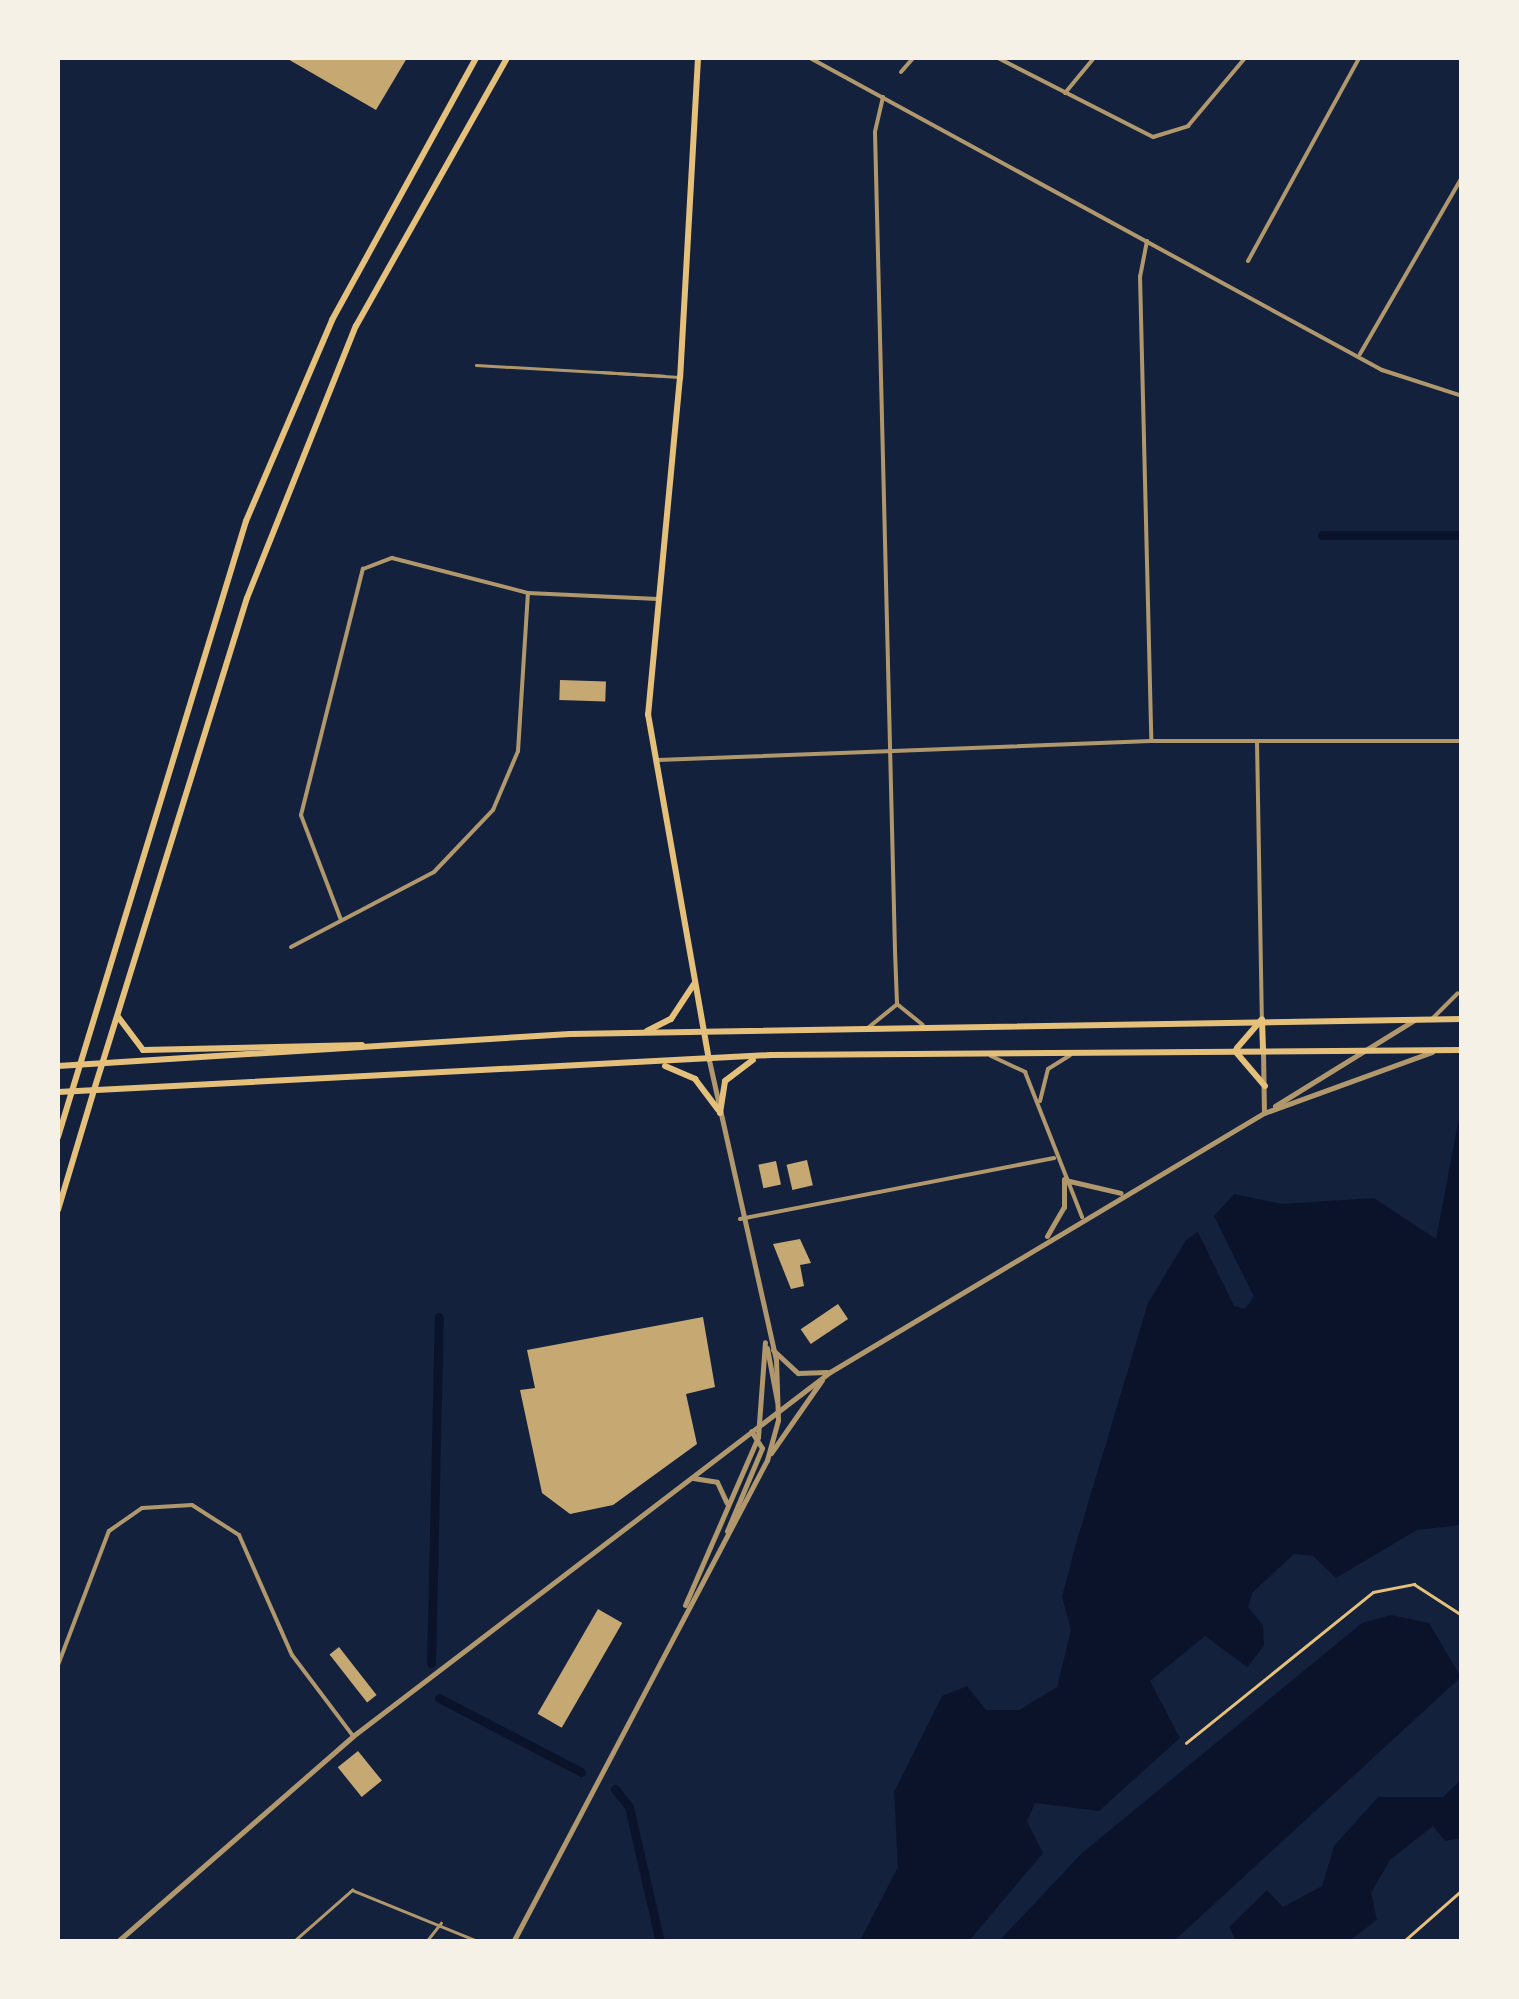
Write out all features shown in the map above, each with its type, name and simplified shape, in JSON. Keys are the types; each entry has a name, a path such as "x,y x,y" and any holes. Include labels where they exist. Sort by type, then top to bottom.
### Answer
{"main road":[{"path":"58,1137 246,521 332,320 476,58"},
{"path":"58,1210 247,598 349,344 507,58"},
{"path":"698,58 680,376 648,701 653,760 709,1060"},
{"path":"631,1034 666,1024 694,984"},
{"path":"122,1004 121,1031 144,1050 388,1047"},
{"path":"1262,1019 1263,1049"},
{"path":"1234,1050 1262,1019"},
{"path":"58,1066 631,1034 704,1037 869,1027 1462,1019"},
{"path":"1234,1050 1265,1086"},
{"path":"58,1092 771,1055 1462,1050"},
{"path":"720,1113 731,1074 771,1055"},
{"path":"654,1064 695,1078 720,1113"}],"street":[{"path":"810,58 1358,356 1462,396"},
{"path":"901,72 913,58"},
{"path":"998,58 1125,127 1164,136 1188,126 1245,58"},
{"path":"1065,93 1094,58"},
{"path":"1248,261 1360,58"},
{"path":"883,97 875,132 887,752 897,1004"},
{"path":"1358,356 1462,176"},
{"path":"1147,241 1140,276 1151,741"},
{"path":"341,920 302,815 368,564 392,558 528,593 660,599"},
{"path":"291,947 434,872 493,810 518,751 528,593"},
{"path":"653,760 1151,741 1461,741 1458,993 1462,1000"},
{"path":"1257,741 1262,1019"},
{"path":"1430,1020 1458,993"},
{"path":"897,1004 927,1026"},
{"path":"869,1027 897,1004"},
{"path":"117,1942 352,1736 830,1372 1045,1238 1264,1113 1359,1048 1414,1020"},
{"path":"1263,1049 1264,1113"},
{"path":"1264,1113 1346,1076 1444,1049"},
{"path":"1040,1106 1048,1069 1077,1053"},
{"path":"984,1054 1020,1066 1040,1106 1054,1158 1082,1217"},
{"path":"709,1060 779,1409 767,1460"},
{"path":"740,1219 1054,1158"},
{"path":"1064,1179 1088,1192 1124,1193"},
{"path":"1045,1238 1064,1207 1064,1179"},
{"path":"766,1341 794,1372 830,1372"},
{"path":"683,1612 758,1438 766,1341"},
{"path":"513,1942 683,1612 767,1460 830,1372"},
{"path":"726,1538 762,1451 751,1431"},
{"path":"686,1481 717,1482 726,1511"},
{"path":"58,1665 109,1530 142,1508 192,1505 239,1534 292,1654 352,1736"}],"lane":[{"path":"476,365 680,376"},
{"path":"600,371 664,376"},
{"path":"293,1942 349,1890 442,1922 480,1942"},
{"path":"426,1942 442,1922"}],"path":[{"path":"1186,1743 1348,1604 1414,1584 1462,1615"},
{"path":"1404,1942 1462,1890"}],"water":[{"path":"1461,1107 1461,1538 1460,1525 1417,1530 1336,1578 1313,1556 1294,1554 1253,1592 1248,1607 1263,1625 1264,1646 1247,1667 1205,1636 1150,1681 1180,1738 1099,1811 1035,1803 1027,1821 1043,1853 969,1941 860,1941 898,1867 894,1792 942,1696 967,1686 986,1710 1019,1710 1057,1687 1071,1630 1062,1597 1077,1540 1148,1303 1186,1240 1198,1232 1234,1306 1245,1309 1254,1297 1214,1216 1234,1194 1282,1204 1374,1198 1436,1239"},
{"path":"1391,1615 1429,1623 1461,1677 1174,1941 999,1941 1082,1853 1362,1623"},
{"path":"1461,1780 1461,1838 1445,1841 1433,1826 1390,1860 1371,1893 1377,1920 1349,1941 1236,1941 1229,1927 1267,1890 1283,1907 1322,1886 1334,1846 1378,1797 1443,1797"}],"building":[{"path":"286,58 407,58 376,110"},
{"path":"560,680 606,682 605,702 559,700"},
{"path":"807,1160 813,1185 792,1190 787,1165"},
{"path":"776,1161 781,1184 763,1188 758,1165"},
{"path":"800,1239 811,1263 800,1265 804,1286 791,1289 773,1244"},
{"path":"838,1304 848,1319 811,1344 801,1329"},
{"path":"703,1317 715,1387 686,1394 697,1444 613,1505 570,1514 542,1493 520,1390 535,1388 527,1350"},
{"path":"598,1609 622,1623 562,1728 538,1714"},
{"path":"339,1647 377,1695 367,1702 330,1654"},
{"path":"358,1751 382,1781 362,1797 338,1767"}],"waterway":[{"path":"1322,535 1462,535"},
{"path":"431,1663 439,1317"},
{"path":"439,1698 581,1772"},
{"path":"615,1789 629,1807 660,1942"}]}
